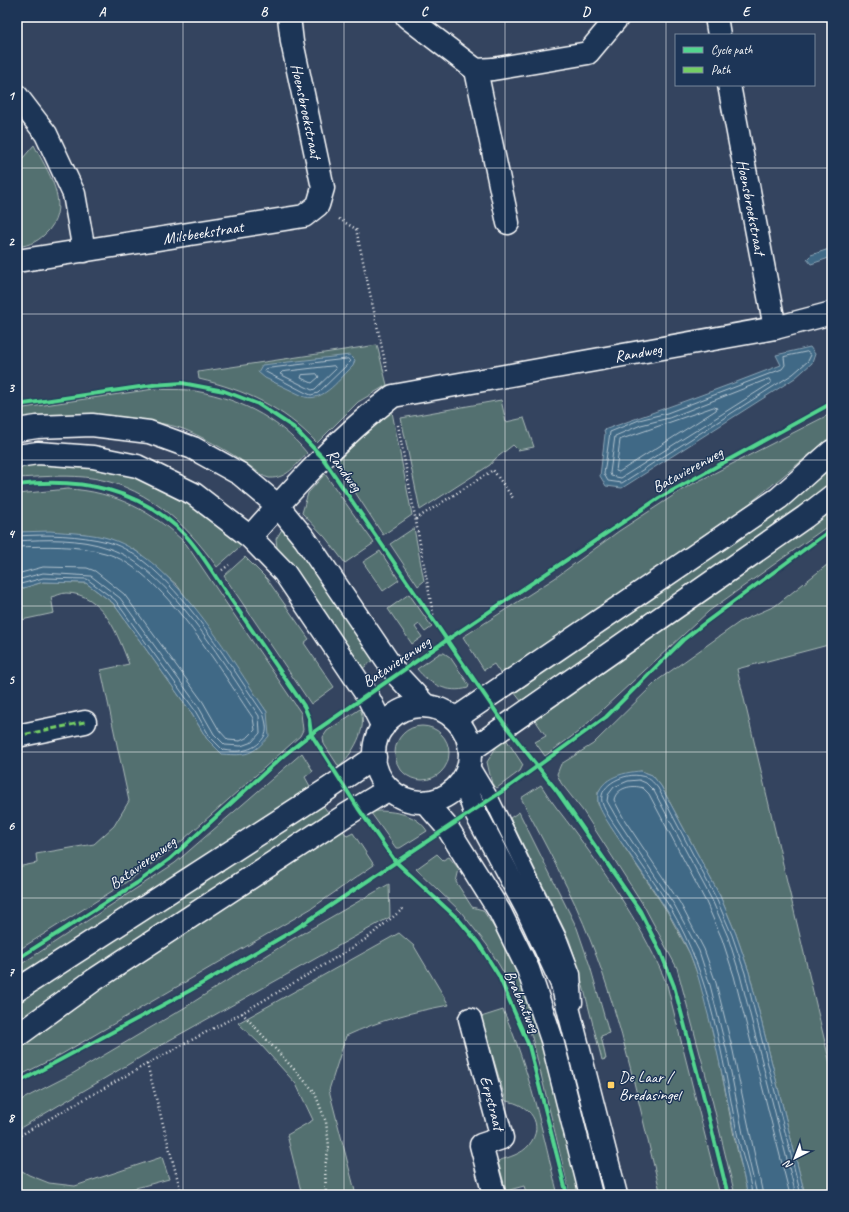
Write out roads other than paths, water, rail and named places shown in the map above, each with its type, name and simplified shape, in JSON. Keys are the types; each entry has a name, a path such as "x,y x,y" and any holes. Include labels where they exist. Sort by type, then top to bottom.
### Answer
{"street":[{"name":"Hoensbroekstraat","path":"289,17 292,42 323,188 318,205"},
{"path":"407,17 476,70 493,70 588,53 618,17"},
{"path":"716,17 719,34"},
{"path":"476,70 508,223"},
{"name":"Hoensbroekstraat","path":"729,86 775,328"},
{"path":"17,96 46,134 74,194 84,251"},
{"name":"Milsbeekstraat","path":"17,261 304,216 318,205"},
{"name":"Randweg","path":"250,537 330,449 365,417 392,396 775,328 832,313"},
{"path":"17,430 37,427 92,425 149,432 193,448 240,474 278,506 306,539 397,675 426,706"},
{"path":"455,719 779,498 832,451"},
{"path":"17,456 38,453 93,457 137,466 194,494 250,537 284,572 367,695 383,727"},
{"path":"616,1195 562,984 527,909 474,810 468,764 468,738 455,719 436,708 426,706 409,708 394,715 383,727 375,747 374,757 379,775 389,789 400,797 412,801 425,802 440,799 454,791 468,764 832,496"},
{"path":"17,736 85,722"},
{"path":"17,990 315,798 374,757"},
{"path":"17,1036 94,980 346,815 389,789"},
{"name":"Brabantweg","path":"425,802 447,827 500,912 528,969 552,1040 591,1195"},
{"name":"Erpstraat","path":"470,1019 502,1138 481,1145 494,1195"}],"water":[{"path":"832,248 832,257 811,264 807,259 811,255"},
{"path":"810,347 815,354 812,363 795,378 622,488 606,486 600,476 605,434 604,430 781,365 776,355"},
{"path":"350,355 355,360 353,366 325,393 312,398 305,397 265,378 258,372 262,365"},
{"path":"50,531 89,534 111,539 135,550 157,567 179,589 199,613 267,712 269,736 258,747 248,753 237,755 222,754 207,739 190,711 113,603 86,583 43,582 17,590 17,532"},
{"path":"641,771 652,775 661,786 720,896 736,934 749,972 805,1195 748,1195 714,1040 701,986 690,954 669,913 610,826 599,807 598,794 606,782 619,775"}],"place":[{"name":"De Laar / Bredasingel","path":"611,1085"}]}
